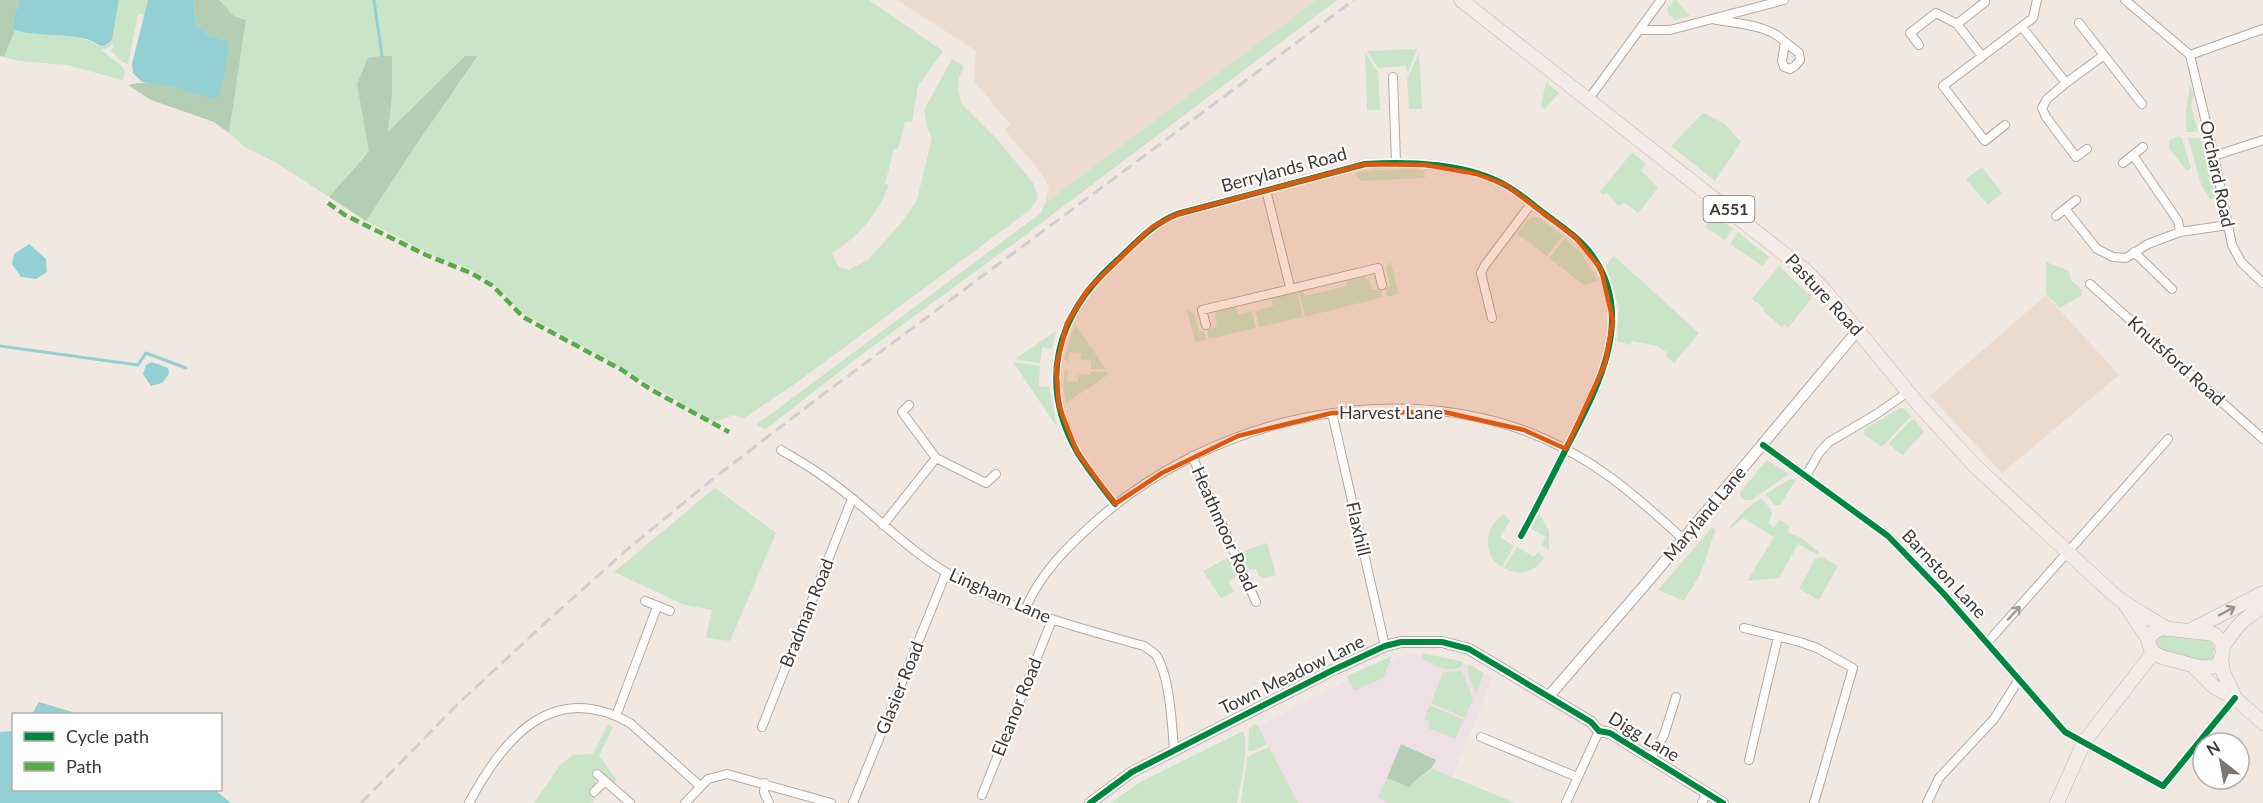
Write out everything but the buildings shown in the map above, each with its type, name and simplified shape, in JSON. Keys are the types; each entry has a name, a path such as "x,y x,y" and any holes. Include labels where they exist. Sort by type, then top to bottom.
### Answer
{"main road":[{"name":"Pasture Road","path":"1461,0 1786,254 1826,292 1908,392 1987,479 2125,604 2150,646"},
{"path":"2191,630 2263,593"},
{"name":"Pasture Road","path":"2125,604 2136,608 2167,628"},
{"path":"2194,667 2214,666 2236,627 2246,617 2263,607"},
{"path":"2056,803 2084,742 2150,646 2154,632 2167,628 2214,634 2222,642 2223,672 2235,698"},
{"path":"2150,646 2194,667 2214,687 2235,698 2263,723"}],"street":[{"path":"1588,100 1661,0"},
{"path":"1641,30 1670,30 1784,0"},
{"path":"2005,125 1985,141 1943,86 2034,18 2037,0"},
{"path":"2126,0 2190,55 2263,29"},
{"path":"1958,24 1985,2"},
{"path":"1919,45 1910,33 1936,13 1958,24 1982,56"},
{"path":"1713,19 1767,30 1778,34 1785,42"},
{"path":"2079,23 2142,104"},
{"path":"2022,27 2066,83"},
{"name":"Orchard Road","path":"2190,55 2232,245 2241,262 2263,283"},
{"path":"2087,149 2076,157 2046,117 2042,108 2047,99 2066,83 2104,56"},
{"path":"1392,76 1396,162"},
{"path":"2214,156 2263,140"},
{"path":"2123,163 2143,147"},
{"path":"2133,155 2178,221 2180,232"},
{"name":"Berrylands Road","path":"1114,504 1077,452 1059,406 1056,366 1067,323 1088,289 1152,227 1177,214 1365,164 1396,162 1477,174 1506,185 1575,237 1593,256 1605,281 1612,304 1612,338 1605,364 1591,402 1521,536"},
{"path":"1266,190 1290,287"},
{"path":"2056,216 2076,200"},
{"path":"1491,318 1481,273 1532,204"},
{"path":"2066,210 2097,249 2105,254 2126,258 2148,244 2180,232 2228,225"},
{"path":"2134,252 2172,289"},
{"path":"1206,325 1202,310 1290,287 1378,268 1382,285"},
{"name":"Knutsford Road","path":"2090,284 2263,439"},
{"name":"Maryland Lane","path":"1549,696 1858,330"},
{"path":"1806,476 1819,453 1829,442 1908,392"},
{"path":"909,405 902,412 936,458 986,483 996,474"},
{"name":"Harvest Lane","path":"1025,610 1031,595 1049,570 1082,533 1114,504 1162,473 1192,456 1247,433 1301,418 1332,413 1370,410 1444,412 1482,418 1524,430 1566,449 1619,482 1683,539"},
{"name":"Flaxhill","path":"1332,413 1385,646"},
{"path":"1987,643 2168,439"},
{"name":"Barnston Lane","path":"1763,445 1888,536 1944,594 2065,732 2163,786 2235,698"},
{"name":"Lingham Lane","path":"781,450 825,477 946,573 1025,610 1052,620 1144,646 1155,655 1167,690 1174,750"},
{"name":"Heathmoor Road","path":"1192,456 1256,602"},
{"path":"883,525 936,458"},
{"name":"Bradman Road","path":"762,727 852,499"},
{"name":"Glasier Road","path":"853,803 946,573"},
{"path":"645,601 657,608 670,611"},
{"path":"616,716 657,608"},
{"name":"Eleanor Road","path":"982,795 1052,620"},
{"path":"1744,628 1815,647 1853,668 1814,803"},
{"path":"1749,760 1779,637"},
{"name":"Town Meadow Lane","path":"1090,803 1132,772 1385,646 1415,641 1456,645 1504,668 1549,696"},
{"path":"1927,803 1939,778 1994,719 2018,681"},
{"name":"Digg Lane","path":"1549,696 1591,722 1599,731 1610,733 1651,758 1704,798 1724,803"},
{"path":"1651,758 1664,735 1676,696"},
{"path":"469,803 488,769 509,744 532,722 559,710 588,708 616,716 630,723 700,786"},
{"path":"1566,803 1599,731"},
{"path":"1481,737 1577,777"},
{"path":"597,774 630,803"},
{"path":"685,803 708,779 727,774 831,803"},
{"path":"594,792 604,781"},
{"path":"765,783 764,792 769,803"}],"highlighted area":[{"path":"1365,164 1426,165 1477,174 1506,185 1575,237 1601,269 1613,321 1605,364 1566,449 1524,430 1444,412 1332,413 1238,436 1162,473 1115,504 1077,452 1059,406 1056,367 1067,323 1088,289 1152,227 1177,214"}],"shaded area":[{"path":"897,0 1316,0 1045,203 1049,188 1043,175 1005,130 1010,124 974,81 976,51"},
{"path":"2046,295 2119,375 2002,473 1930,396"},
{"path":"1409,654 1453,659 1493,678 1452,777 1515,803 1297,803 1258,726 1366,671"}],"green space":[{"path":"0,0 19,0 12,25 15,30 4,57 0,56"},
{"path":"119,0 148,0 144,15 138,14 128,64 122,62 111,51 114,43 101,50 123,67 125,73 122,80 67,65 19,61 4,57 15,30 79,37 98,46 112,40"},
{"path":"193,0 219,0 234,16 246,20 229,133 214,122 151,100 128,85 160,83 211,99 226,40 210,36 196,25"},
{"path":"219,0 869,0 943,51 918,86 912,122 905,122 898,149 894,149 885,184 889,185 879,206 859,232 832,253 839,267 849,270 869,259 901,223 917,200 932,138 927,128 924,110 952,59 964,66 959,78 958,91 961,103 997,139 1034,184 1038,198 1030,210 796,383 743,419 734,415 714,422 524,314 498,288 470,269 443,260 366,221 478,57 465,57 362,158 329,197 275,162 246,148 229,133 246,20 234,16"},
{"path":"1316,0 1337,0 1020,239 861,355 766,429 756,425 1041,213 1045,203"},
{"path":"1674,0 1690,16 1676,20 1669,15 1667,9"},
{"path":"1417,49 1408,73 1406,66 1378,68 1367,51"},
{"path":"1365,53 1378,72 1380,110 1367,110"},
{"path":"1419,53 1422,109 1409,109 1407,79"},
{"path":"392,56 392,95 388,132 465,56 478,56 366,221 329,197 369,151 357,84 368,58"},
{"path":"1546,82 1559,93 1545,109 1541,106"},
{"path":"2190,85 2194,94 2191,105 2198,132 2186,132"},
{"path":"1703,113 1725,124 1741,142 1715,181 1671,146"},
{"path":"2178,136 2182,138 2191,168 2187,171 2169,148 2169,141"},
{"path":"2188,138 2199,138 2204,145 2216,199 2210,199 2201,184"},
{"path":"1632,152 1646,164 1641,170 1658,188 1638,213 1625,203 1618,206 1607,193 1603,195 1600,192"},
{"path":"1982,167 2002,193 1988,205 1966,179"},
{"path":"1378,170 1424,171 1425,178 1361,181 1354,173"},
{"path":"1715,215 1733,229 1725,240 1705,227"},
{"path":"1533,217 1539,218 1563,236 1547,256 1517,234 1526,221"},
{"path":"1738,232 1769,257 1763,266 1730,244"},
{"path":"1565,238 1583,255 1598,281 1584,285 1549,258"},
{"path":"1614,256 1699,333 1674,363 1666,356 1668,353 1657,346 1632,341 1631,345 1617,341 1619,308 1606,265"},
{"path":"1391,262 1398,294 1387,297 1385,288 1390,286 1386,267"},
{"path":"2046,262 2069,271 2071,280 2082,290 2082,295 2060,308 2046,294"},
{"path":"1779,266 1812,298 1788,328 1784,324 1782,327 1752,299"},
{"path":"1363,275 1370,281 1372,290 1381,288 1383,297 1305,317 1298,290 1303,289 1305,296 1347,286 1346,279"},
{"path":"1297,291 1303,317 1259,327 1255,311 1273,306 1271,297"},
{"path":"1235,305 1238,315 1252,311 1256,328 1209,339 1207,330 1217,327 1216,311"},
{"path":"1187,310 1194,313 1199,331 1204,331 1206,340 1195,342"},
{"path":"1075,324 1106,369 1091,369 1091,361 1080,359 1081,353 1070,352 1068,362 1064,359"},
{"path":"1056,331 1052,349 1042,347 1040,363 1015,359"},
{"path":"1013,362 1040,366 1039,386 1049,387 1057,427"},
{"path":"1065,370 1068,371 1067,381 1078,382 1079,374 1089,375 1090,372 1106,371 1108,375 1066,403 1063,389"},
{"path":"1900,408 1905,409 1911,416 1884,445 1880,446 1864,434 1864,430"},
{"path":"1911,420 1915,420 1924,432 1903,455 1888,444"},
{"path":"1767,460 1789,474 1752,500 1745,500 1740,496 1740,492"},
{"path":"1790,479 1796,480 1780,505 1774,505 1766,494"},
{"path":"715,488 776,533 730,641 706,638 712,610 685,605 614,572"},
{"path":"1761,498 1772,512 1768,523 1774,527 1780,520 1789,526 1788,533 1802,538 1819,552 1818,555 1798,544 1779,578 1747,581 1774,537 1743,518 1730,527 1748,507"},
{"path":"1538,512 1549,531 1549,550 1542,545 1546,537 1530,528"},
{"path":"1504,514 1510,521 1500,537 1514,546 1502,567 1491,555 1488,540 1493,525"},
{"path":"1712,527 1716,530 1704,565 1684,601 1658,590"},
{"path":"1267,543 1276,575 1263,579 1256,569 1249,570 1240,552"},
{"path":"1517,547 1534,557 1538,552 1544,558 1536,567 1526,572 1510,571 1504,568"},
{"path":"1229,557 1237,575 1229,582 1234,592 1221,598 1203,571"},
{"path":"1822,557 1838,566 1819,600 1799,589 1815,559"},
{"path":"2164,635 2211,640 2215,648 2213,658 2204,662 2160,649 2156,643 2158,638"},
{"path":"1423,653 1463,662 1463,666 1452,670 1442,668 1421,658"},
{"path":"1392,656 1383,678 1354,691 1347,676"},
{"path":"1468,664 1484,673 1476,693 1468,675"},
{"path":"1462,671 1473,699 1465,718 1431,703 1443,672"},
{"path":"1430,705 1464,720 1455,739 1428,728 1430,721 1424,719"},
{"path":"608,724 613,727 599,756 617,780 614,783 598,770 593,775 596,785 590,792 596,798 591,803 534,803 561,764 573,755 593,754"},
{"path":"1257,724 1267,744 1248,751 1249,727"},
{"path":"1243,731 1245,756 1237,803 1110,803 1142,781"},
{"path":"1401,744 1436,760 1431,768 1409,787 1387,778"},
{"path":"1269,747 1298,803 1241,803 1247,757"},
{"path":"1433,769 1515,803 1389,803 1378,797 1387,778 1409,787 1415,780"}],"water":[{"path":"19,0 119,0 112,40 102,46 78,37 33,34 15,30 12,25"},
{"path":"148,0 193,0 196,25 210,36 226,40 229,49 219,97 211,99 171,86 142,82 133,73 132,64"},
{"path":"29,244 46,259 47,272 36,279 21,277 12,264 14,254"},
{"path":"152,362 168,368 169,374 162,383 151,386 143,374 146,365"},
{"path":"39,702 76,713 33,713"},
{"path":"12,731 12,791 216,791 231,803 0,803 0,732"}],"waterway":[{"path":"374,0 382,56"},
{"path":"0,346 138,365 146,353 186,368"}],"railway":[{"path":"361,803 460,702 544,624 629,548 714,478 1354,0"}],"marked path":[{"path":"328,203 345,215 426,255 471,273 493,286 523,317 622,370 650,389 729,432"}],"cycle path":[{"path":"1115,504 1077,452 1065,426 1058,401 1056,376 1059,352 1066,328 1093,284 1143,236 1177,214 1365,164 1438,165 1475,172 1492,178 1522,196 1582,243 1592,255 1605,279 1611,303 1612,328 1608,352 1600,377 1579,425 1521,536"},
{"path":"1763,445 1888,536 1944,594 2065,732 2163,786 2235,698"},
{"path":"1090,803 1132,772 1333,670 1385,646 1401,642 1442,642 1469,649 1591,722 1599,731 1610,733 1723,803"}]}
